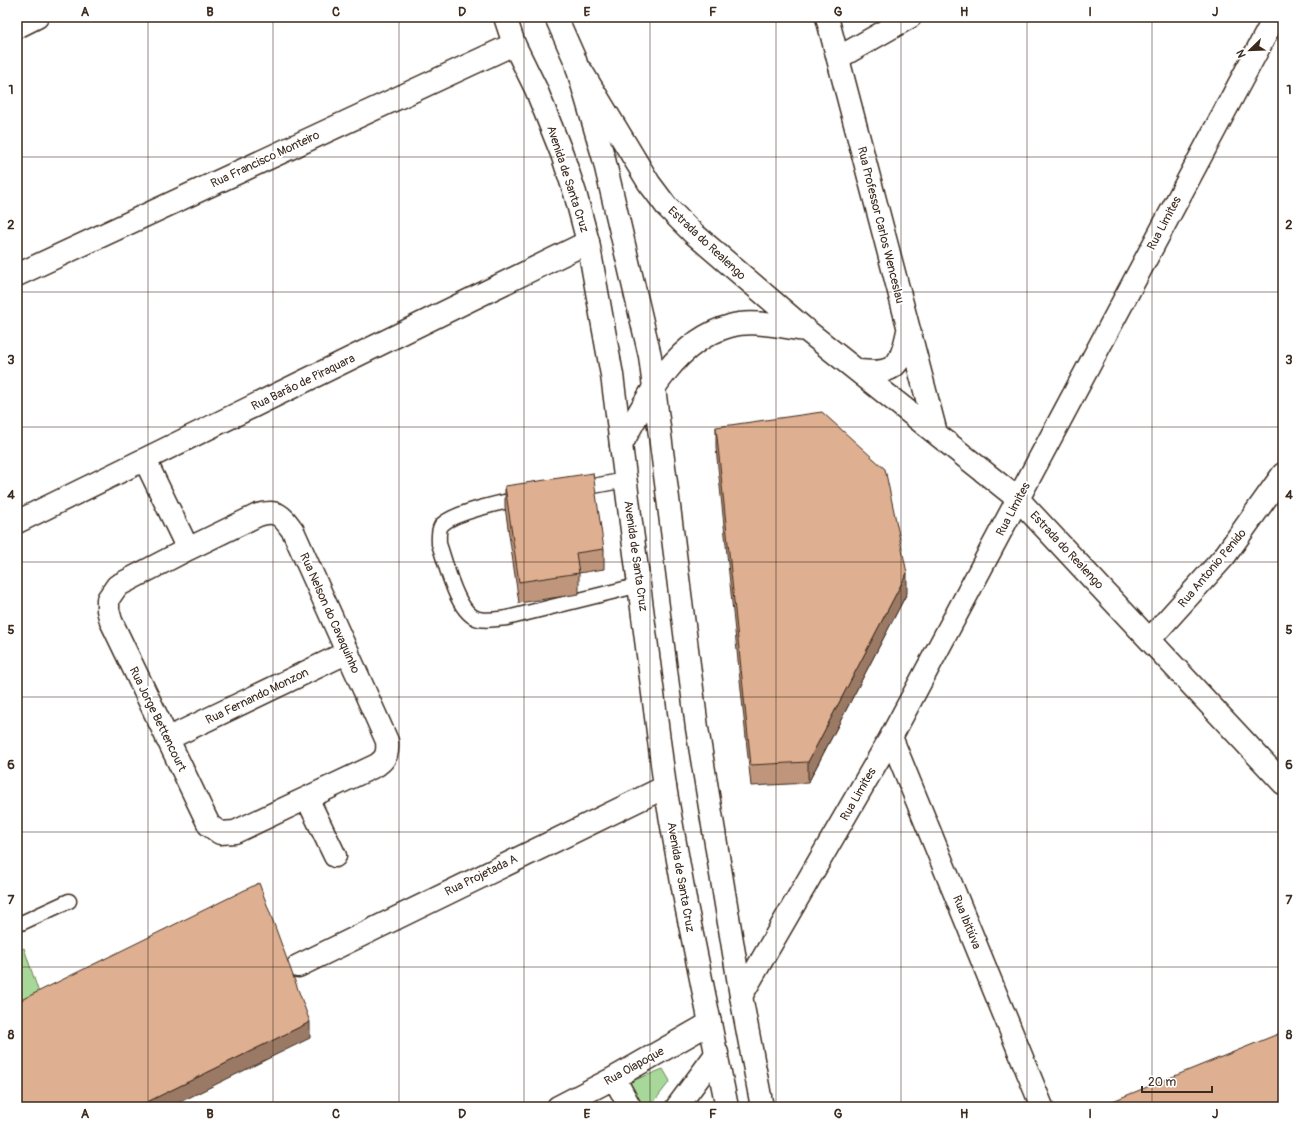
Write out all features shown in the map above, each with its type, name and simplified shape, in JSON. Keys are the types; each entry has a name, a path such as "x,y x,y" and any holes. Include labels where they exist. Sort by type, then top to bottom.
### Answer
{"street":[{"path":"17,27 37,17"},
{"name":"Avenida de Santa Cruz","path":"505,17 514,44 550,120 575,193 588,242 612,375 665,786 686,905 727,1107"},
{"path":"556,17 575,60 604,159 650,356 697,728 740,996 762,1107"},
{"name":"Rua Professor Carlos Wenceslau","path":"828,17 908,330 936,433"},
{"path":"838,58 910,17"},
{"name":"Rua Limites","path":"740,996 891,737 1275,17"},
{"name":"Rua Francisco Monteiro","path":"17,275 514,44"},
{"name":"Estrada do Realengo","path":"575,60 649,183 667,207 693,234 806,330 1018,499 1283,783"},
{"name":"Rua Barão de Piraquara","path":"17,522 588,242"},
{"path":"621,445 640,411 676,359 702,338 730,326 755,324 806,330"},
{"path":"859,371 876,373 892,368 904,352 908,330"},
{"path":"145,460 188,549"},
{"name":"Rua Antonio Penido","path":"1150,639 1224,557 1283,474"},
{"name":"Rua Nelson do Cavaquinho","path":"188,549 258,515 268,512 278,514 286,521 293,531 388,741 388,751 385,759 377,765 308,798"},
{"name":"Rua Jorge Bettencourt","path":"188,549 117,586 108,599 108,610 111,621 167,739 209,825 220,833 235,832 308,798"},
{"name":"Rua Fernando Monzon","path":"167,739 348,652"},
{"name":"Rua Ibitiúva","path":"891,737 1042,1107"},
{"name":"Rua Projetada A","path":"298,966 665,786"},
{"path":"308,798 335,856"},
{"name":"Rua Oiapoque","path":"558,1107 614,1078 710,1023"},
{"path":"677,1107 716,1052"},
{"path":"614,1078 630,1107"}],"lane":[{"path":"563,491 626,480"},
{"path":"539,495 492,504 447,520 441,526 438,535 439,544 460,603 471,616 486,620 507,618 640,585"},
{"path":"17,925 69,901"}],"green space":[{"path":"24,948 42,1002 17,1011 17,951"},
{"path":"663,1069 670,1081 650,1107 637,1107 624,1084"}],"building":[{"path":"822,412 885,469 907,573 808,762 751,765 716,427"},
{"path":"593,473 604,549 576,553 579,573 519,582 505,486"},
{"path":"259,883 310,1022 137,1107 17,1107 17,1002"},
{"path":"1283,1032 1283,1107 1098,1107"}]}
